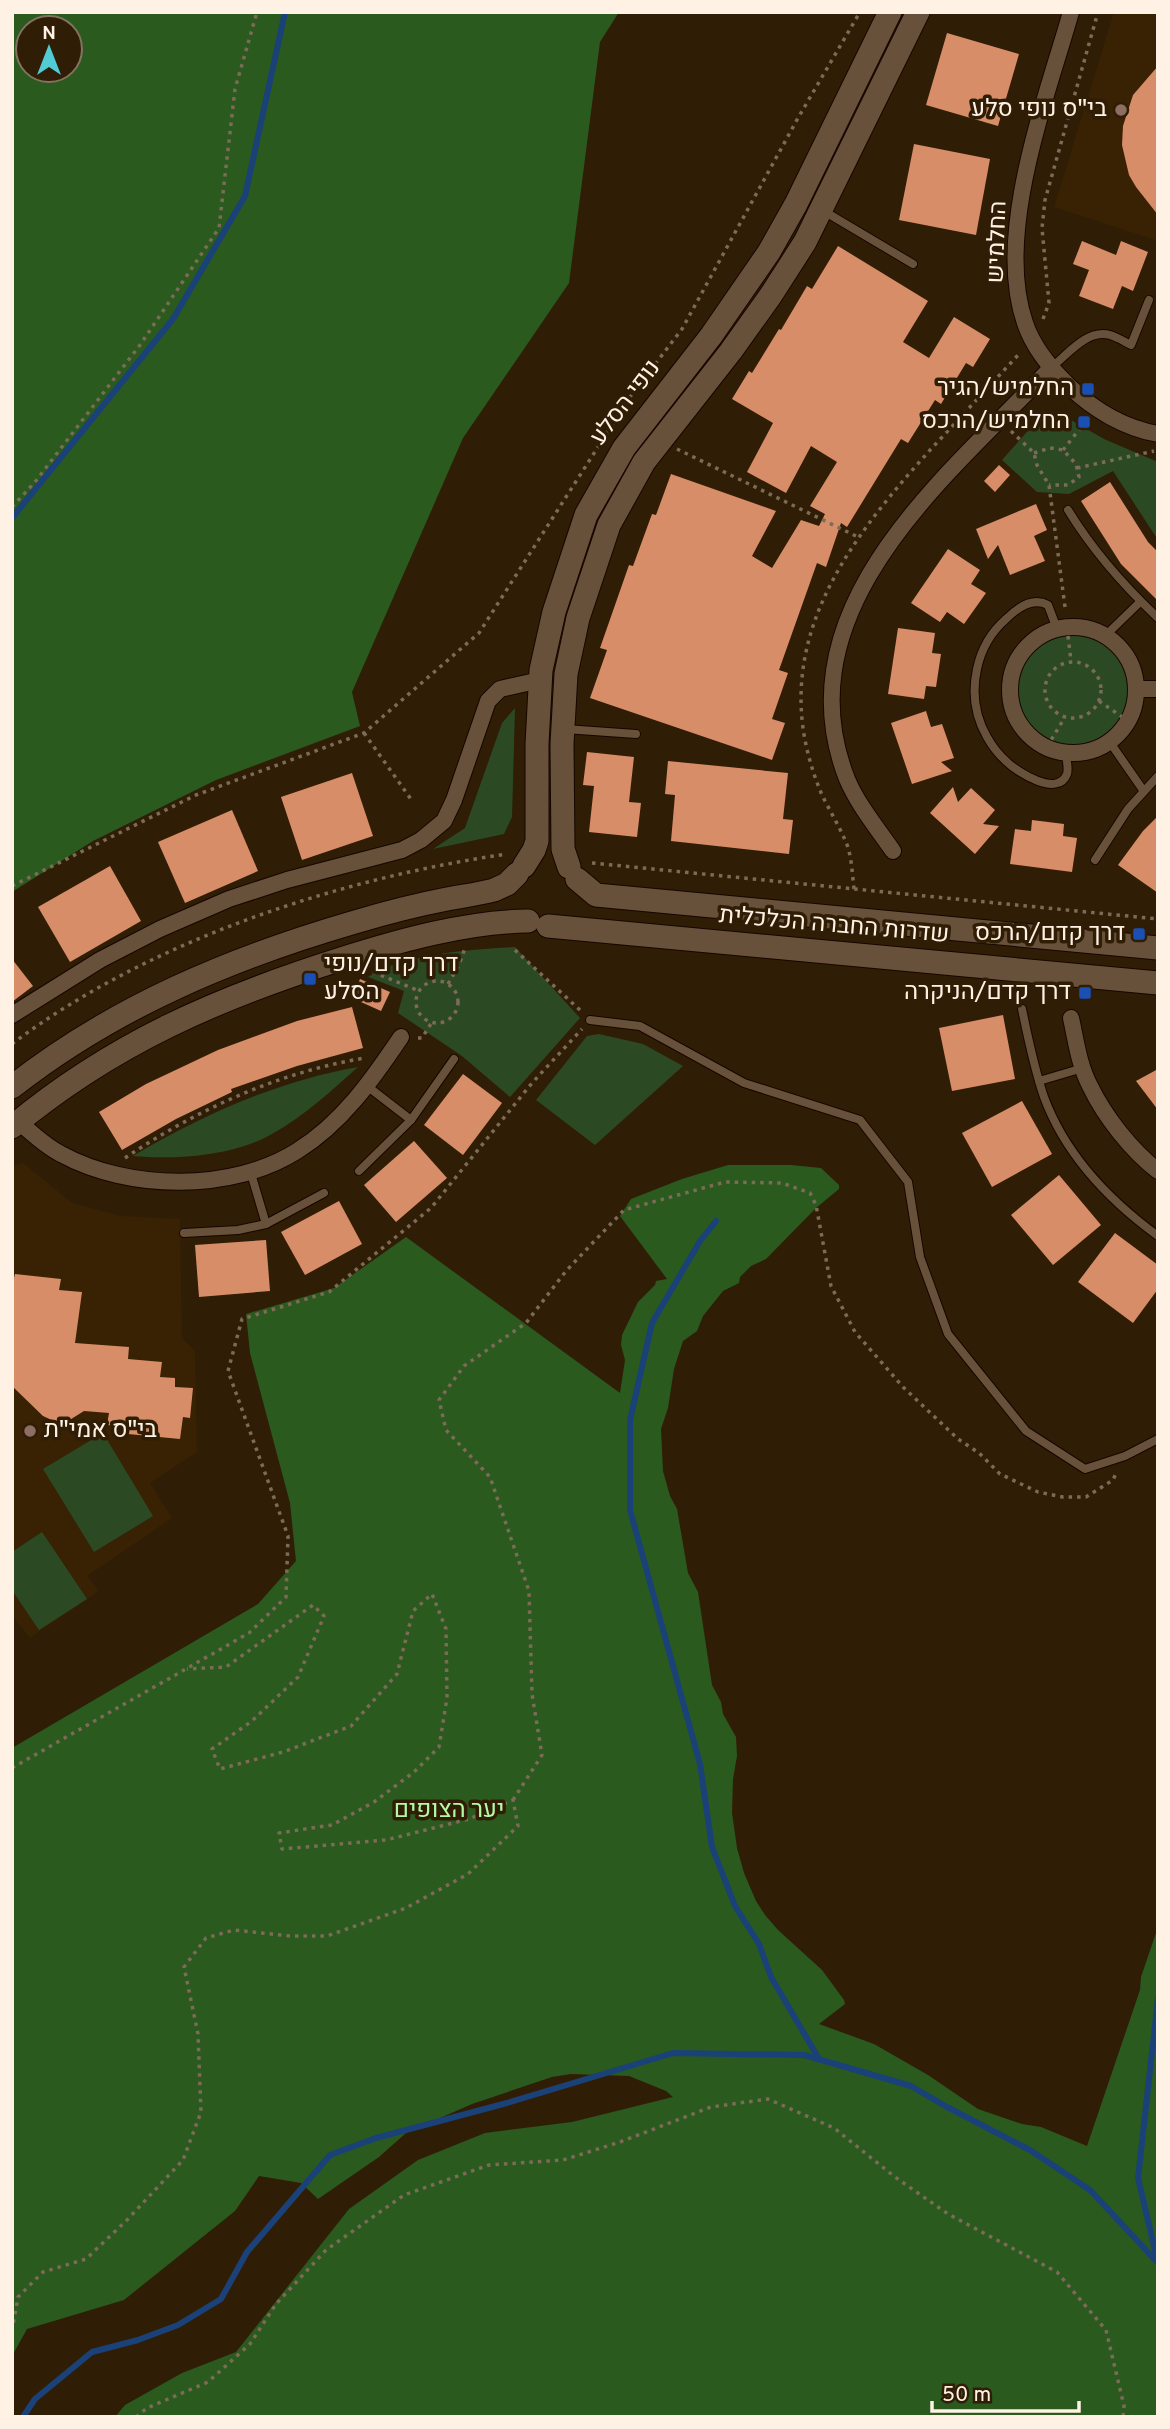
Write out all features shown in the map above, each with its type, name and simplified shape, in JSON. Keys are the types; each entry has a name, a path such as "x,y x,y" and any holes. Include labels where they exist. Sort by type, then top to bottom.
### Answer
{"main road":[{"name":"נופי הסלע","path":"525,864 537,827 540,680 554,612 576,542 600,488 624,448 711,336 769,252 796,204 890,12"},
{"name":"נופי הסלע","path":"570,869 563,849 562,729 566,674 571,646 600,551 622,499 660,441 731,351 805,242 918,12"},
{"path":"12,1087 118,1015 200,976 354,922 494,890 507,884 525,864 534,860 545,858 563,863 570,869 580,893 574,911 565,920 538,923 516,908 512,892 525,864"},
{"name":"שדרות החברה הכלכלית","path":"570,869 596,895 1158,948"},
{"name":"שדרות החברה הכלכלית","path":"16,1125 100,1063 174,1022 246,992 340,959 407,940 510,921 1158,983"}],"street":[{"name":"החלמיש","path":"1071,12 1021,194 1016,247 1018,296 1032,340 1078,395 1123,424 1158,437"},
{"path":"893,851 862,807 848,781 839,753 831,706 836,649 858,594 886,548 925,500 1052,367"},
{"path":"1062,628 1092,629 1105,636 1118,646 1129,662 1136,689 1135,702 1128,721 1109,741 1089,751 1066,752 1047,747 1030,736 1017,719 1011,705 1012,672 1022,652 1037,638 1062,628"},
{"path":"12,1016 100,960 171,924 229,899 288,880 402,850 421,840 444,821 454,800 488,701 500,689 540,680"},
{"path":"1136,689 1158,689"},
{"path":"1071,1018 1089,1086 1127,1140 1158,1171"},
{"path":"16,1125 62,1155 89,1167 140,1180 188,1182 250,1170 271,1165 298,1151 327,1128 351,1105 401,1037"}],"lane":[{"path":"822,209 913,264"},
{"path":"1052,367 1085,339 1098,334 1110,335 1131,345 1149,300"},
{"path":"1068,510 1101,559 1158,618"},
{"path":"1062,628 1048,605 1043,602 1031,603 1017,609 994,631 984,647 975,680 975,696 985,734 994,749 1020,773 1043,783 1055,784 1062,781 1067,773 1066,752"},
{"path":"1105,636 1140,602"},
{"path":"562,729 636,734"},
{"path":"1109,741 1143,790"},
{"path":"1094,860 1143,790 1158,776"},
{"path":"1022,1009 1039,1082 1056,1124 1094,1178 1117,1203 1158,1236"},
{"path":"590,1020 640,1026 744,1083 860,1120 908,1182 920,1257 948,1334 1026,1432 1085,1469 1125,1456 1158,1439"},
{"path":"359,1171 411,1120 454,1059"},
{"path":"1039,1082 1083,1068"},
{"path":"366,1086 411,1120"},
{"path":"250,1170 266,1224"},
{"path":"184,1233 225,1231 266,1224 324,1194"}],"path":[{"path":"12,507 140,345 219,228 235,89 257,12"},
{"path":"12,886 197,795 364,733 479,633 630,397 682,328 860,12"},
{"path":"854,889 847,844 821,792 810,761 801,707 808,642 820,604 837,568 858,537 893,491 1032,340 1049,303 1042,228 1045,200 1098,12"},
{"path":"1063,450 1096,407"},
{"path":"1000,421 1034,453 1037,465 1049,485 1062,628 1071,661"},
{"path":"660,441 858,537"},
{"path":"1034,453 1050,448 1063,450 1076,464 1079,477 1068,485 1049,485"},
{"path":"1077,468 1158,450"},
{"path":"1062,663 1082,663 1090,667 1099,678 1099,701 1083,716 1065,717 1050,707 1044,687 1052,670 1062,663"},
{"path":"1099,701 1128,721"},
{"path":"1047,747 1065,717"},
{"path":"364,733 413,802"},
{"path":"12,1044 102,985 145,963 223,930 344,889 391,877 482,858 525,864"},
{"path":"570,869 854,889 1158,919"},
{"path":"448,984 465,951 467,928"},
{"path":"12,1768 249,1633 286,1597 288,1536 228,1371 242,1319 328,1293 431,1208 531,1083 590,1020 515,950"},
{"path":"340,959 419,991"},
{"path":"435,981 448,984 457,994 454,1015 439,1023 425,1019 417,1005 419,991 435,981"},
{"path":"106,1171 169,1129 285,1078 344,1062 390,1055"},
{"path":"187,1669 226,1667 313,1605 324,1616 298,1676 252,1721 212,1749 220,1769 283,1752 351,1726 397,1674 413,1611 432,1594 446,1629 447,1698 439,1747 414,1772 374,1802 332,1825 279,1833 282,1849 386,1840 469,1819 513,1800 542,1755 532,1694 529,1591 490,1476 446,1430 439,1400 464,1366 526,1323 566,1271 624,1210 724,1182 782,1183 810,1193 816,1205 831,1286 855,1332 903,1387 1000,1474 1038,1492 1063,1497 1086,1497 1113,1480 1125,1456"},
{"path":"12,2331 18,2297 43,2272 86,2259 183,2160 201,2112 198,2034 184,1968 206,1938 234,1930 290,1936 327,1936 406,1908 468,1874 518,1826 513,1800"},
{"path":"136,2417 147,2408 208,2382 250,2344 276,2304 326,2250 404,2195 489,2165 563,2160 620,2142 711,2107 768,2099 834,2128 895,2177 948,2214 1057,2272 1106,2330 1124,2406 1123,2417"}],"shaded area":[{"name":"בי\"ס נופי סלע","path":"1114,12 1158,12 1158,241 1054,207"},
{"path":"23,1163 72,1203 122,1216 180,1219 182,1338 195,1351 197,1452 150,1483 172,1518 87,1576 99,1591 30,1638 12,1615 12,1167"}],"green space":[{"path":"12,12 619,12 600,42 569,283 463,438 352,692 360,726 216,780 93,841 12,892"},
{"path":"1048,412 1057,412 1104,439 1158,462 1158,540 1113,471 1069,494 1037,492 1002,460 1040,417"},
{"path":"1073,635 1094,639 1112,651 1124,669 1128,690 1124,711 1112,729 1094,741 1073,745 1052,741 1034,729 1022,711 1018,690 1022,669 1034,651 1052,639"},
{"path":"515,708 512,817 504,834 433,849 465,828 502,723"},
{"path":"515,947 580,1018 510,1097 462,1056 398,1013 404,991 368,977 382,969 418,958 460,951"},
{"path":"599,1034 643,1044 683,1066 595,1145 536,1100 587,1036"},
{"path":"358,1067 306,1111 284,1127 257,1141 204,1155 133,1156 241,1101 299,1081"},
{"name":"יער הצופים","path":"728,1165 821,1168 839,1185 839,1189 816,1208 766,1259 751,1266 740,1277 739,1283 723,1291 703,1316 697,1331 683,1341 661,1429 663,1471 677,1509 688,1573 698,1592 712,1685 721,1702 723,1714 736,1737 732,1813 744,1873 765,1915 822,1970 844,2000 845,2004 819,2024 874,2044 928,2075 978,2109 1022,2124 1041,2127 1087,2146 1140,1990 1141,1977 1158,1927 1158,2417 115,2417 125,2405 182,2373 236,2352 349,2209 418,2160 485,2133 572,2122 673,2097 666,2091 629,2076 571,2074 552,2077 472,2104 406,2133 379,2157 318,2199 301,2183 259,2176 235,2211 124,2300 27,2329 12,2356 12,1748 258,1604 296,1561 290,1503 250,1353 246,1314 334,1288 406,1237 620,1393 625,1360 621,1345 622,1335 638,1302 656,1281 667,1279 620,1216 631,1199"},
{"path":"103,1433 153,1516 94,1552 43,1469"},
{"path":"42,1532 87,1599 39,1630 12,1590 12,1552"}],"building":[{"path":"947,33 1019,54 998,126 926,105"},
{"path":"1158,66 1158,215 1129,175 1122,145 1123,126 1133,95"},
{"path":"914,144 990,159 976,235 899,220"},
{"path":"1082,241 1116,255 1121,241 1148,252 1133,291 1122,286 1113,309 1079,296 1089,270 1073,264"},
{"path":"838,246 928,301 903,342 929,358 954,317 990,339 973,367 966,363 941,404 935,400 908,443 901,439 847,527 841,523 826,567 817,563 779,670 788,673 772,719 785,723 772,760 590,698 607,650 600,648 629,565 633,566 652,514 656,515 671,474 776,511 752,556 772,568 801,520 819,526 825,514 810,506 837,462 811,446 786,493 747,472 773,423 732,399 749,371 752,373 779,329 781,330 807,286 812,289"},
{"path":"999,465 1010,475 995,492 984,481"},
{"path":"1110,482 1148,542 1158,552 1158,601 1121,564 1081,501"},
{"path":"1036,504 1047,530 1034,536 1045,561 1010,575 998,545 988,559 976,529"},
{"path":"948,549 980,570 971,584 986,593 964,624 947,612 940,622 911,603"},
{"path":"898,628 935,633 932,653 941,654 936,687 926,686 924,699 888,694"},
{"path":"926,711 931,727 942,724 954,758 941,762 952,771 912,784 891,723"},
{"path":"587,752 634,757 629,802 641,803 637,837 589,832 594,786 583,785"},
{"path":"668,761 788,773 783,819 793,820 789,854 671,841 675,795 665,794"},
{"path":"352,773 373,836 302,860 281,797"},
{"path":"953,787 958,802 971,788 995,810 983,824 999,826 975,854 930,813"},
{"path":"232,810 258,871 185,903 158,842"},
{"path":"1158,816 1158,893 1118,865 1143,831"},
{"path":"1032,820 1064,824 1063,836 1077,838 1072,872 1010,864 1015,829 1031,831"},
{"path":"110,866 141,921 70,962 38,907"},
{"path":"12,959 33,986 12,1002"},
{"path":"360,979 390,992 381,1011 352,998"},
{"path":"352,1007 363,1048 297,1066 231,1089 232,1092 176,1119 122,1150 99,1112 146,1084 218,1050 297,1021"},
{"path":"1003,1015 1015,1079 952,1091 939,1028"},
{"path":"1158,1069 1158,1110 1136,1081"},
{"path":"463,1074 502,1103 463,1155 424,1125"},
{"path":"1022,1101 1052,1154 992,1187 962,1133"},
{"path":"414,1141 447,1178 396,1222 364,1185"},
{"path":"1059,1175 1101,1225 1053,1265 1011,1215"},
{"path":"339,1201 362,1244 305,1275 281,1232"},
{"path":"1115,1233 1158,1265 1158,1289 1133,1323 1078,1282"},
{"path":"266,1240 270,1291 199,1297 195,1245"},
{"path":"15,1274 61,1279 59,1290 82,1292 75,1343 129,1347 128,1359 162,1362 160,1377 175,1378 175,1387 193,1388 190,1418 183,1417 180,1439 128,1434 129,1427 107,1425 109,1413 84,1411 68,1421 56,1422 43,1416 12,1386 12,1286"}],"waterway":[{"path":"12,518 173,319 245,196 285,12"},
{"path":"716,1221 700,1241 652,1323 630,1420 630,1510 700,1764 712,1847 735,1906 759,1944 771,1977 819,2059"},
{"path":"1157,2259 1138,2178 1158,1998"},
{"path":"23,2417 35,2399 92,2352 138,2340 178,2325 221,2299 247,2252 330,2155 376,2138 507,2103 673,2053 804,2055 911,2086 1030,2150 1090,2190 1158,2263"}],"place":[{"name":"בי\"ס נופי סלע","path":"1121,110"},
{"name":"החלמיש/הגיר","path":"1088,389"},
{"name":"החלמיש/הרכס","path":"1084,422"},
{"name":"דרך קדם/הרכס","path":"1139,934"},
{"name":"דרך קדם/נופי הסלע","path":"310,979"},
{"name":"דרך קדם/הניקרה","path":"1085,993"},
{"name":"בי\"ס אמי\"ת","path":"30,1431"}]}
